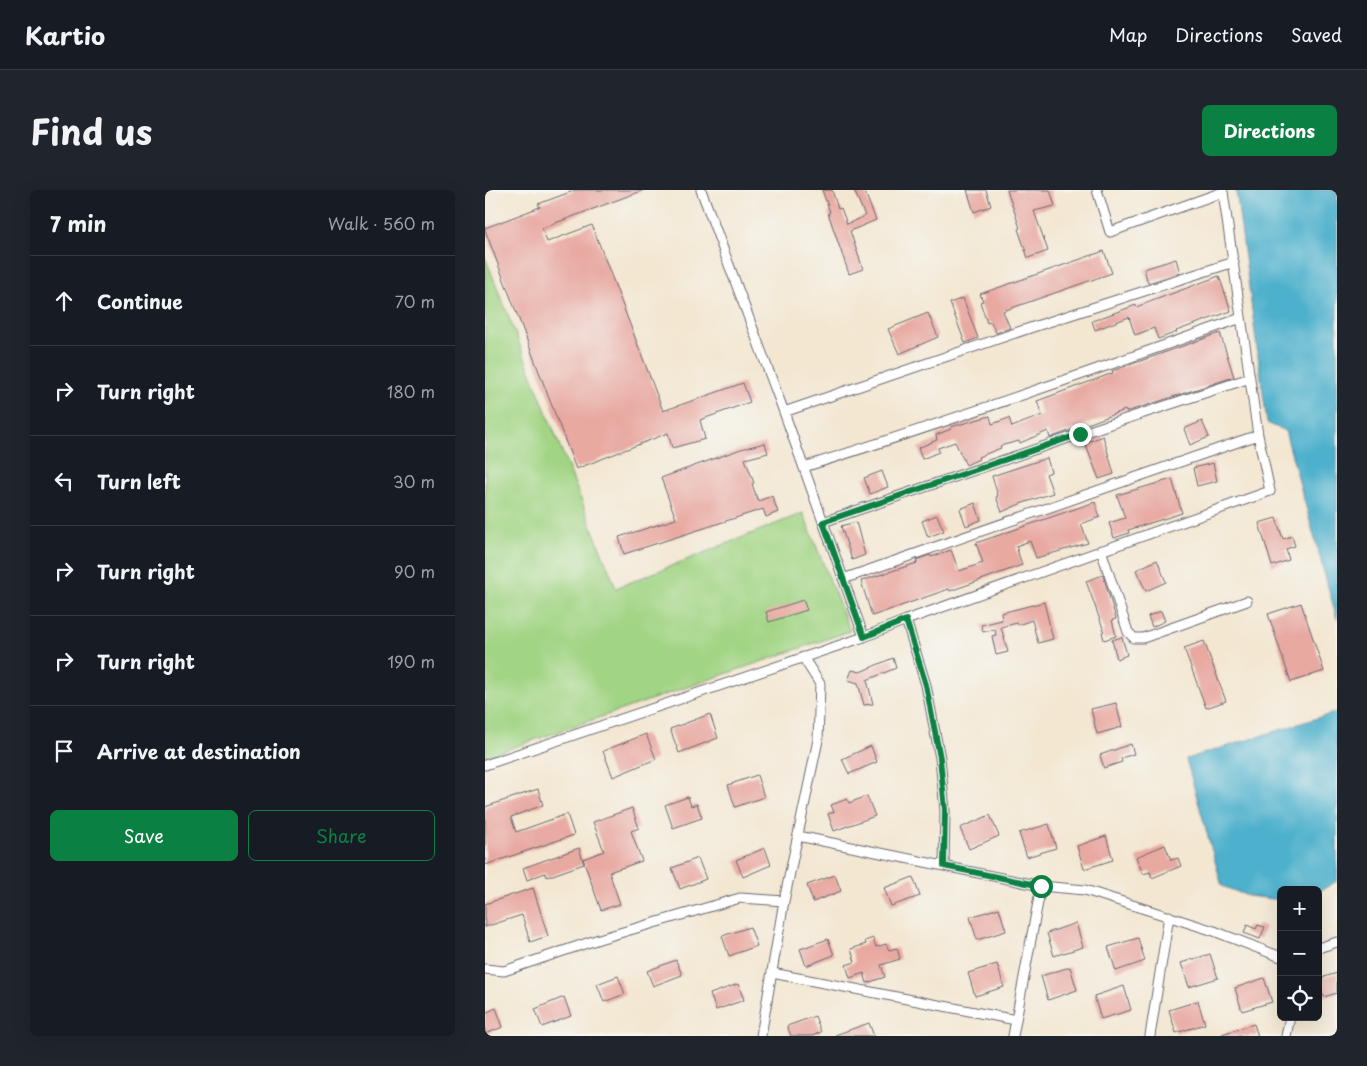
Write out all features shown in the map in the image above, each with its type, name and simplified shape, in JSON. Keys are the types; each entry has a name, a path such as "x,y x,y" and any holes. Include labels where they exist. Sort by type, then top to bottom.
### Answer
{"street":[{"path":"701,190 784,412 864,637"},
{"path":"485,765 864,637 906,620 1270,491 1258,435 1223,192 1110,232 1097,190"},
{"path":"784,412 1233,262"},
{"path":"804,467 976,411 1241,318"},
{"path":"823,522 1250,378"},
{"path":"843,579 1258,435"},
{"path":"1101,550 1128,632 1134,638 1143,638 1247,601"},
{"path":"906,620 926,685 940,758 945,810 944,866"},
{"path":"761,1036 785,901 818,740 820,684 803,657"},
{"path":"798,836 1041,886 1085,890 1214,930 1277,955"},
{"path":"1013,1036 1041,886"},
{"path":"485,969 504,971 599,940 740,898 785,901"},
{"path":"1150,1036 1169,916"},
{"path":"1322,947 1337,942"},
{"path":"772,974 1016,1020"},
{"path":"1286,1036 1288,1021"}],"green space":[{"path":"485,257 616,588 803,513 850,631 485,757"}],"water":[{"path":"1236,190 1337,190 1337,619 1285,431 1267,423"},
{"path":"1337,712 1337,881 1322,890 1322,886 1277,886 1277,900 1248,896 1222,886 1186,759"}],"building":[{"path":"576,190 644,190 542,228 547,242 592,225 663,411 743,383 750,402 700,420 705,439 672,448 668,433 576,469 485,228 540,207 538,204"},
{"path":"822,190 832,190 838,209 841,208 847,224 865,216 854,190 864,190 876,220 850,231 863,269 849,274"},
{"path":"967,190 986,190 991,206 974,212"},
{"path":"1007,190 1050,190 1055,206 1034,211 1048,251 1028,258"},
{"path":"1104,251 1112,273 1003,311 1010,328 996,333 991,322 987,323 980,302 983,301 980,294"},
{"path":"1176,259 1180,273 1148,283 1144,269"},
{"path":"1219,276 1231,311 1158,339 1154,328 1135,335 1129,317 1095,330 1092,321"},
{"path":"963,298 978,338 965,343 950,303"},
{"path":"928,313 938,337 899,354 888,329"},
{"path":"1220,333 1234,377 1126,412 1125,410 1050,438 1048,431 1020,443 1019,441 1000,446 1001,448 978,457 979,459 966,465 955,442 938,448 939,452 922,459 918,448 937,440 936,435 951,429 951,427 990,416 992,424 1009,418 1012,427 1042,415 1037,401 1113,373 1112,371"},
{"path":"1202,421 1209,437 1190,445 1184,429"},
{"path":"1103,436 1114,474 1099,479 1085,443"},
{"path":"765,443 768,453 745,459 754,483 752,484 758,501 772,496 778,512 766,517 763,509 624,554 619,537 676,519 661,478 741,449"},
{"path":"1047,458 1051,472 1046,474 1053,493 1002,512 996,497 998,496 992,476"},
{"path":"1213,463 1217,481 1197,486 1193,468"},
{"path":"882,471 888,487 870,494 864,478"},
{"path":"1172,479 1182,513 1128,530 1129,533 1114,538 1109,523 1125,518 1117,495"},
{"path":"1095,502 1100,517 1081,524 1088,543 1036,558 1030,541 1016,546 1022,565 872,616 861,581 917,563 916,560 930,555 931,557 951,550 959,571 983,563 976,543"},
{"path":"975,503 981,520 966,526 960,509"},
{"path":"937,515 944,531 928,537 922,521"},
{"path":"1276,518 1283,539 1292,536 1295,546 1286,549 1289,560 1272,566 1259,523"},
{"path":"856,522 865,555 852,560 841,526"},
{"path":"1157,560 1166,582 1146,591 1136,570"},
{"path":"1103,575 1116,619 1112,620 1116,636 1104,640 1102,632 1104,631 1086,581"},
{"path":"803,600 807,610 769,622 766,612"},
{"path":"1044,602 1053,639 1038,643 1032,620 1018,625 1017,623 1001,627 1008,652 996,655 992,636 996,635 995,629 983,632 981,625 1002,620 1001,613"},
{"path":"1301,603 1324,671 1291,682 1268,614"},
{"path":"1161,611 1165,621 1152,627 1148,616"},
{"path":"1122,637 1127,655 1117,659 1112,640"},
{"path":"1204,641 1226,701 1206,708 1184,648"},
{"path":"893,658 896,668 867,680 873,704 864,705 858,683 848,680 852,670 860,672"},
{"path":"1116,703 1122,727 1097,734 1091,709"},
{"path":"710,714 718,738 679,753 670,729"},
{"path":"646,734 656,759 613,777 603,751"},
{"path":"1131,744 1134,754 1121,758 1122,762 1104,768 1100,755"},
{"path":"871,746 877,762 849,774 842,759"},
{"path":"757,775 764,797 735,807 728,785"},
{"path":"538,789 543,805 511,817 516,832 567,814 574,835 485,865 485,807"},
{"path":"867,796 875,816 834,831 828,814 834,812 831,805 847,799 849,803"},
{"path":"688,797 691,806 697,804 702,818 673,828 665,805"},
{"path":"632,808 639,828 631,831 642,861 609,872 620,904 601,910 583,859 604,851 593,822"},
{"path":"990,815 999,836 969,849 960,828"},
{"path":"1049,824 1056,848 1027,857 1019,833"},
{"path":"1106,836 1113,860 1084,869 1077,846"},
{"path":"1165,845 1171,860 1178,858 1181,866 1152,878 1150,872 1143,874 1136,857"},
{"path":"579,848 584,864 547,877 545,873 527,880 523,868"},
{"path":"765,848 771,865 743,877 736,860"},
{"path":"698,858 706,879 680,889 672,868"},
{"path":"835,875 841,891 813,902 807,885"},
{"path":"913,877 920,896 891,906 884,888"},
{"path":"533,888 548,936 530,942 522,915 485,927 485,904"},
{"path":"999,908 1006,931 977,940 970,917"},
{"path":"1076,923 1083,947 1054,956 1047,933"},
{"path":"1247,925 1256,929 1258,925 1265,927 1260,939 1244,933"},
{"path":"750,927 757,946 729,956 722,936"},
{"path":"873,938 876,947 886,944 889,950 897,948 900,959 881,965 885,977 867,983 864,973 850,978 846,965 855,962 851,949 866,944 865,941"},
{"path":"1138,938 1145,961 1116,971 1108,947"},
{"path":"828,939 834,955 806,966 800,949"},
{"path":"1210,954 1218,978 1189,987 1181,963"},
{"path":"676,960 682,975 653,986 647,971"},
{"path":"997,964 1004,987 975,996 968,973"},
{"path":"1070,967 1077,990 1048,1000 1041,976"},
{"path":"1337,973 1337,993 1324,997 1322,978"},
{"path":"618,976 625,994 604,1002 597,984"},
{"path":"1264,978 1272,1002 1242,1011 1235,988"},
{"path":"738,984 744,1000 716,1010 710,994"},
{"path":"1124,986 1131,1010 1101,1019 1094,996"},
{"path":"564,997 571,1016 542,1027 535,1009"},
{"path":"1198,1001 1205,1024 1176,1033 1169,1010"},
{"path":"496,1008 503,1027 485,1034 485,1013"},
{"path":"815,1016 821,1032 812,1036 791,1036 787,1026"},
{"path":"869,1023 874,1036 835,1035"},
{"path":"1254,1024 1258,1036 1222,1036 1222,1034"}],"route":[{"path":"1041,886 944,866 945,810 940,758 926,685 906,620 864,637 823,522 1080,434"}]}
